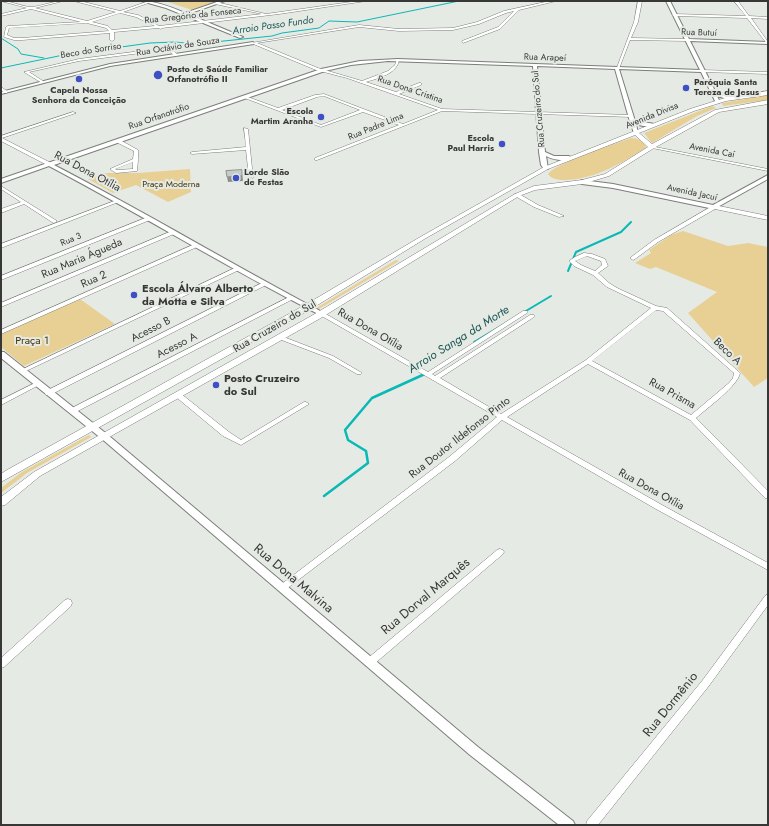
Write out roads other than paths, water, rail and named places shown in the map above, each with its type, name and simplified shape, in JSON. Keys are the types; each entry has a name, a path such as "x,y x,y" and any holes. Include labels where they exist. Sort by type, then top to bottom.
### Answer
{"main road":[{"name":"Avenida Divisa","path":"546,168 636,133 654,124 718,102 768,93"},
{"path":"717,111 719,109 718,102"},
{"path":"546,168 543,172 547,178 565,182 582,182 608,176 652,147 717,111 768,102"},
{"path":"636,133 652,147"},
{"name":"Rua Cruzeiro do Sul","path":"1,479 10,472 91,426 308,306 424,237 546,168"},
{"name":"Rua Cruzeiro do Sul","path":"1,502 37,474 281,338 517,195 534,188 565,182"}],"street":[{"path":"3,1 107,27 112,32 112,40"},
{"path":"1,15 61,1"},
{"path":"76,1 137,16 161,28"},
{"path":"143,1 151,2 185,14 244,38"},
{"path":"158,1 192,12 235,32 244,38"},
{"path":"185,14 223,1"},
{"path":"346,1 355,3"},
{"name":"Rua Gregório da Fonseca","path":"3,36 14,39 22,39 161,28 270,15 364,1"},
{"name":"Rua Octávio de Souza","path":"3,92 110,65 359,26 399,30 453,29 467,26 519,8 554,1"},
{"path":"636,133 617,69 636,22 640,1"},
{"path":"668,1 718,102"},
{"path":"736,1 768,44"},
{"path":"4,23 8,27 89,22 151,2"},
{"path":"216,3 270,15"},
{"path":"463,42 499,28 519,8"},
{"path":"674,15 768,18"},
{"path":"3,36 8,27"},
{"name":"Rua Dona Cristina","path":"244,38 253,43 323,70 442,110 631,116"},
{"name":"Rua Butuí","path":"628,39 768,44"},
{"name":"Beco do Sorriso","path":"42,82 26,72 79,60 164,49 169,49 176,55"},
{"name":"Rua Arapeí","path":"323,70 349,63 374,60 398,60 617,69 768,73"},
{"path":"362,82 390,72 397,65 398,60"},
{"name":"Rua Cruzeiro do Sul","path":"535,65 542,152 544,165 546,168"},
{"name":"Rua Orfanotrófio","path":"1,181 323,70"},
{"path":"395,94 420,84"},
{"path":"1,88 3,92"},
{"path":"713,92 724,97 735,98"},
{"path":"278,110 320,95 364,110 402,126"},
{"path":"244,97 321,126 364,110"},
{"name":"Rua Padre Lima","path":"317,159 442,110"},
{"path":"1,138 74,113"},
{"path":"632,122 639,125 654,124"},
{"path":"246,129 251,177"},
{"name":"Rua Dona Otília","path":"1,138 119,201 172,233 264,284 308,306 658,507 768,567"},
{"path":"118,141 136,150 137,159 135,170 116,172 112,170 137,159"},
{"name":"Avenida Caí","path":"652,147 768,170"},
{"path":"192,153 248,148"},
{"name":"Rua Cruzeiro do Sul","path":"542,152 553,158 569,158"},
{"path":"608,176 605,179 613,186"},
{"path":"633,258 656,241 768,177"},
{"name":"Avenida Jacuí","path":"582,182 613,186 768,218"},
{"path":"1,187 54,221"},
{"path":"517,195 536,206 561,216"},
{"path":"1,246 119,201"},
{"path":"1,211 26,202"},
{"name":"Rua 3","path":"1,278 148,219"},
{"name":"Rua Maria Águeda","path":"1,305 172,233"},
{"name":"Rua 2","path":"1,332 196,246"},
{"path":"595,273 606,266 603,260 586,254 572,260 576,266 595,273 602,282 655,308"},
{"path":"22,371 237,269"},
{"name":"Acesso B","path":"48,393 264,284"},
{"name":"Acesso A","path":"72,411 291,298"},
{"name":"Rua Doutor Ildefonso Pinto","path":"282,588 452,459 501,417 588,361 655,308"},
{"name":"Beco A","path":"655,308 665,309 736,373 736,378 731,384 692,418"},
{"path":"427,375 525,312"},
{"path":"434,379 532,316"},
{"path":"281,338 331,357 359,373"},
{"name":"Rua Dona Malvina","path":"1,354 105,437 474,750 569,825"},
{"name":"Rua Prisma","path":"588,361 692,418 768,496"},
{"path":"1,403 37,384"},
{"path":"178,395 226,434 241,443 306,404"},
{"name":"Rua Dorval Marquês","path":"370,662 500,552"},
{"name":"Rua Dormênio","path":"591,825 705,684 768,598"},
{"path":"1,664 68,603"}],"waterway":[{"name":"Arroio Passo Fundo","path":"85,52 150,43 175,42 195,44 272,36 282,33 319,28 329,21 357,22 459,1"},
{"path":"1,38 18,49 21,54 44,58"},
{"name":"Arroio Passo Fundo","path":"1,68 73,53"},
{"name":"Arroio Sanga da Morte","path":"568,271 576,252 621,232 631,222"},
{"name":"Arroio Sanga da Morte","path":"474,342 551,296"},
{"name":"Arroio Sanga da Morte","path":"324,496 368,463 366,451 348,440 345,430 372,398 427,373"}],"place":[{"name":"Posto de Saúde Familiar Orfanotrófio II","path":"158,75"},
{"name":"Capela Nossa Senhora da Conceição","path":"79,79"},
{"name":"Paróquia Santa Tereza de Jesus","path":"686,88"},
{"name":"Escola Martim Aranha","path":"321,117"},
{"name":"Escola Paul Harris","path":"502,144"},
{"name":"Lorde Slão de Festas","path":"236,178"},
{"name":"Escola Álvaro Alberto da Motta e Silva","path":"134,295"},
{"name":"Posto Cruzeiro do Sul","path":"216,385"}],"park label":[{"name":"Praça Moderna","path":"171,185"},
{"name":"Praça 1","path":"32,341"}]}
